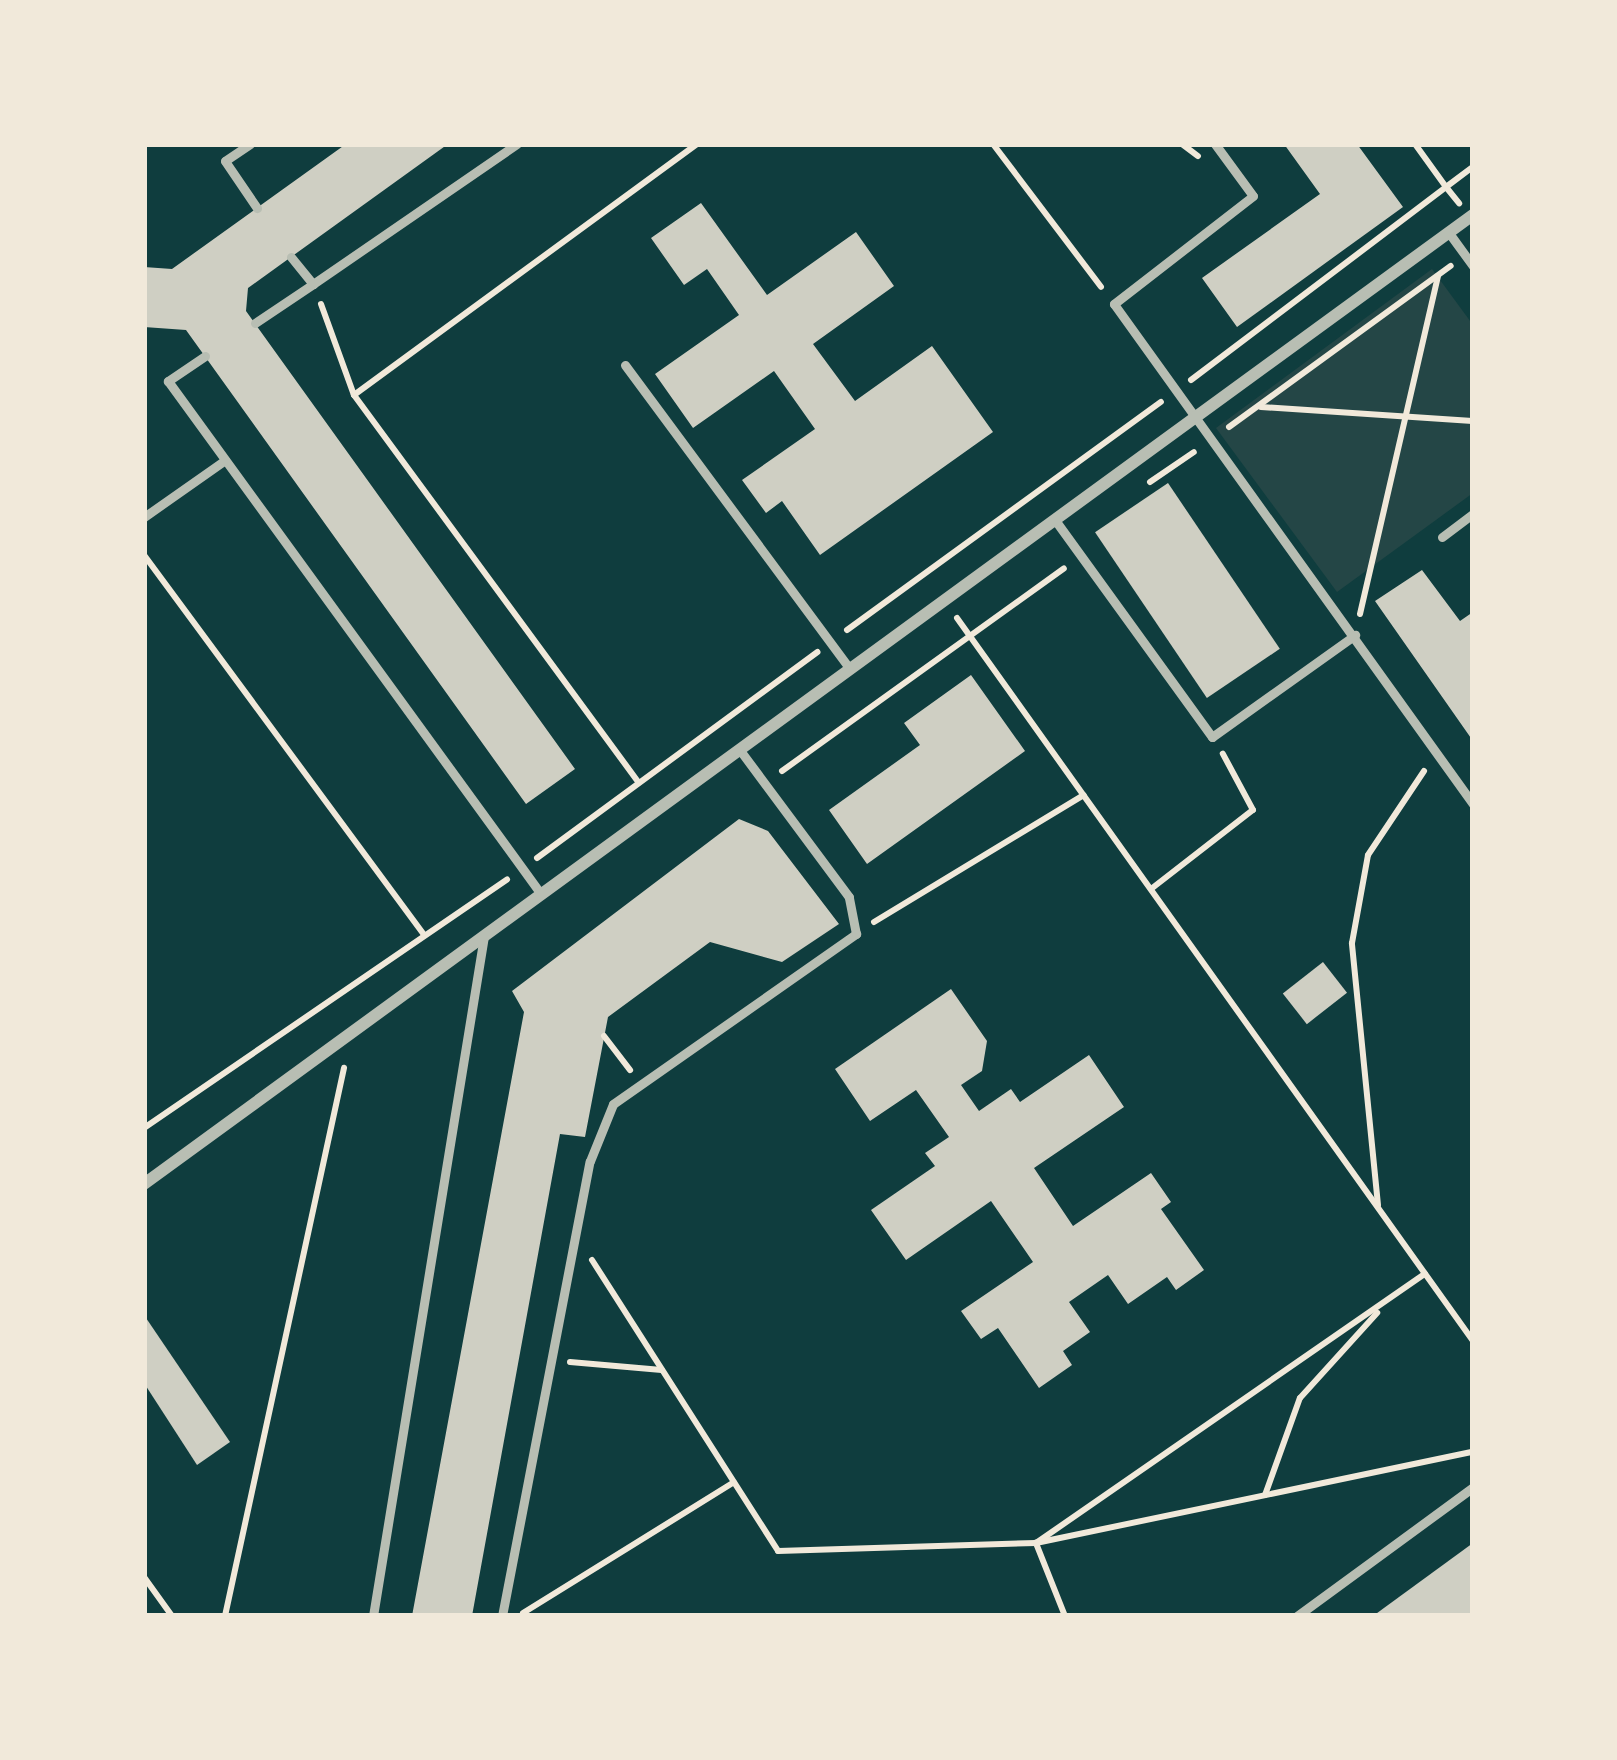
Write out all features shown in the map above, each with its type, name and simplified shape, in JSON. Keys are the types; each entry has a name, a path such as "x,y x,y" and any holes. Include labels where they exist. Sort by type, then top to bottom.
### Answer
{"street":[{"path":"144,1184 1473,215"}],"lane":[{"path":"250,144 225,161 256,208"},
{"path":"254,323 517,144"},
{"path":"1215,144 1252,196 1114,304 1473,804"},
{"path":"1449,232 1473,266"},
{"path":"291,257 313,284"},
{"path":"205,356 168,381 542,894"},
{"path":"625,365 850,669"},
{"path":"144,518 225,460"},
{"path":"1442,537 1473,514"},
{"path":"1054,520 1212,737 1355,635"},
{"path":"502,1616 575,1235 613,1103 856,934 849,897 740,750"},
{"path":"373,1616 484,936"},
{"path":"1297,1616 1473,1487"}],"path":[{"path":"354,395 697,144"},
{"path":"993,144 1114,304"},
{"path":"1415,144 1446,187"},
{"path":"144,1128 523,869 1177,391 1473,167"},
{"path":"1355,635 1449,232"},
{"path":"1140,489 1465,255"},
{"path":"313,284 354,395 639,783"},
{"path":"1215,402 1473,421"},
{"path":"144,555 423,933"},
{"path":"765,783 1081,556"},
{"path":"944,600 1473,1341"},
{"path":"1151,890 1253,810 1212,737"},
{"path":"1379,1209 1352,944 1368,855 1438,754"},
{"path":"856,934 1084,795"},
{"path":"225,1616 351,1033"},
{"path":"604,1036 639,1083"},
{"path":"575,1235 778,1551 1036,1544 1473,1452"},
{"path":"1036,1544 1425,1274"},
{"path":"1265,1495 1300,1398 1391,1298"},
{"path":"551,1361 662,1370"},
{"path":"518,1616 734,1482"},
{"path":"1036,1544 1065,1616"},
{"path":"144,1577 172,1616"}],"shaded area":[{"path":"1432,269 1473,325 1473,493 1337,592 1216,428"}],"building":[{"path":"346,144 448,144 248,288 246,311 575,769 526,804 186,330 144,327 144,267 172,269"},
{"path":"1284,144 1357,144 1403,207 1237,327 1202,278 1320,194"},
{"path":"701,203 767,295 856,232 894,286 813,344 855,401 932,346 993,432 820,555 782,501 766,513 742,480 815,429 774,371 693,428 655,374 739,315 707,269 684,285 651,238"},
{"path":"1168,483 1280,649 1207,698 1095,532"},
{"path":"1422,570 1460,621 1473,612 1473,741 1375,601"},
{"path":"971,675 1025,751 867,864 829,810 920,745 904,723"},
{"path":"739,819 768,831 839,924 782,962 710,942 608,1017 585,1137 560,1134 472,1616 412,1616 524,1012 512,991"},
{"path":"1323,962 1347,993 1307,1024 1283,993"},
{"path":"951,989 987,1041 982,1071 961,1085 979,1111 1011,1089 1020,1102 1089,1055 1124,1107 1034,1168 1073,1226 1151,1173 1171,1202 1161,1209 1204,1270 1176,1290 1167,1277 1128,1304 1108,1275 1069,1302 1090,1332 1063,1351 1072,1365 1039,1388 998,1328 981,1339 961,1311 1033,1262 991,1201 906,1260 871,1210 935,1166 925,1153 949,1137 916,1090 870,1121 835,1069"},
{"path":"144,1315 230,1442 197,1465 144,1383"},
{"path":"1473,1543 1473,1616 1373,1616"}]}
